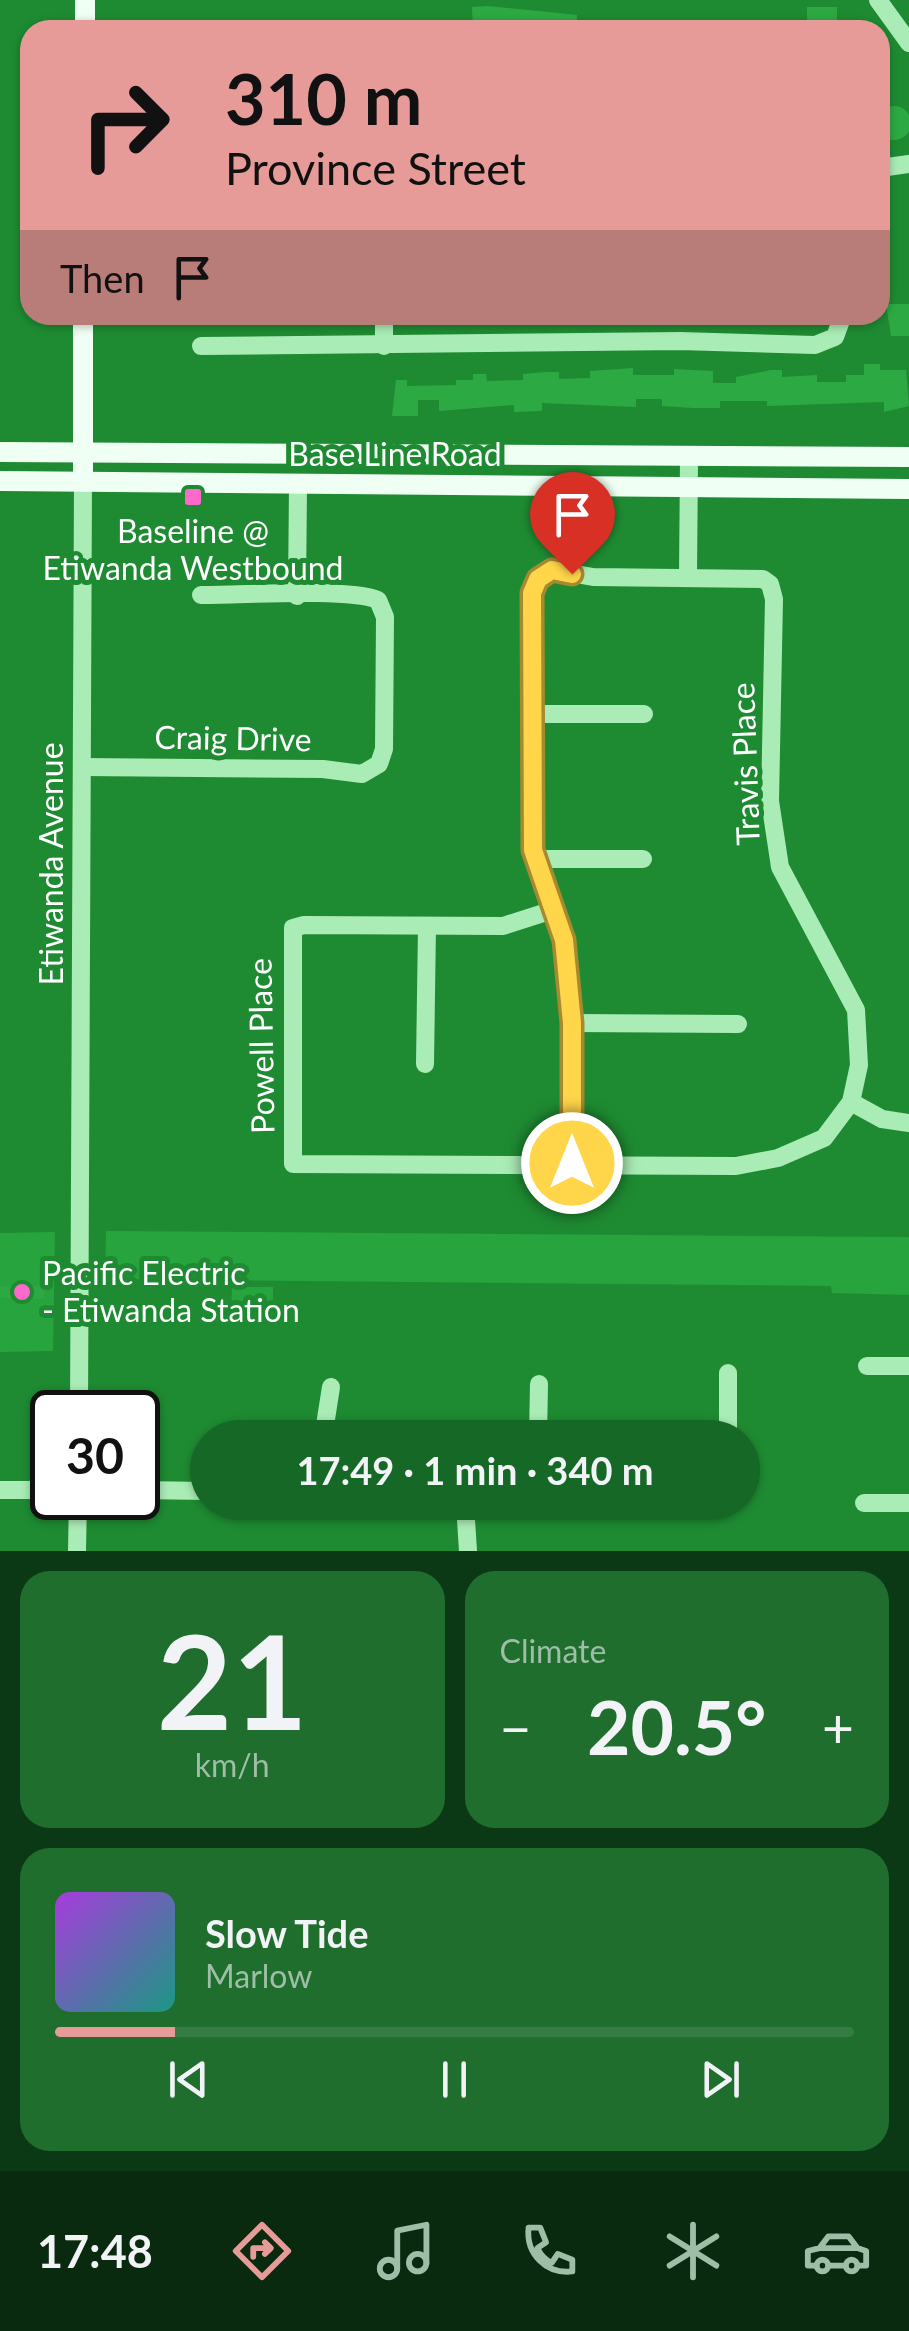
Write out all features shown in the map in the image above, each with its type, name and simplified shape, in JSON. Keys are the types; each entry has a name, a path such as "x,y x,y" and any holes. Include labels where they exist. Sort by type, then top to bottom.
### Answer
{"main road":[{"name":"Etiwanda Avenue","path":"83,325 83,482"},
{"name":"Base Line Road","path":"0,452 909,457"},
{"name":"Base Line Road","path":"0,481 909,490"}],"street":[{"path":"878,0 909,43"},
{"path":"384,325 384,346"},
{"path":"201,346 680,341 816,345 836,337 840,325"},
{"path":"690,458 688,577 592,578 552,570 538,579 532,593 535,860 564,940 572,1023 572,1163 736,1166 778,1158 824,1138 851,1102 882,1119 909,1123"},
{"name":"Etiwanda Avenue","path":"79,1390 83,482"},
{"path":"201,595 297,596 298,486"},
{"name":"Travis Place","path":"688,577 754,576 770,584 770,801 780,866 856,1010 859,1065 851,1102"},
{"name":"Craig Drive","path":"82,768 323,769 362,774 379,764 384,749 385,618 378,600 358,592 297,596"},
{"path":"533,714 644,714"},
{"path":"535,860 642,859"},
{"path":"426,1064 427,926 503,926 553,910"},
{"name":"Powell Place","path":"427,926 304,924 293,928 293,1164 572,1163"},
{"path":"572,1023 738,1024"},
{"path":"867,1366 909,1366"},
{"path":"728,1372 728,1420"},
{"path":"538,1384 538,1420"},
{"path":"326,1420 331,1387"},
{"path":"0,1490 30,1490"},
{"path":"160,1490 190,1491"},
{"path":"864,1503 909,1503"},
{"path":"77,1551 78,1520"},
{"path":"465,1520 468,1551"}],"green space":[{"path":"106,1231 909,1237 909,1295 832,1293 831,1286 105,1279"},
{"path":"55,1232 53,1351 0,1352 0,1233"},
{"path":"232,1287 273,1287 273,1311 231,1311"}],"building":[{"path":"472,7 577,15 577,20 473,20"},
{"path":"807,7 837,7 837,20 807,20"},
{"path":"890,107 906,111 906,135 890,139"},
{"path":"890,304 909,304 909,336 891,336"},
{"path":"864,364 880,364 880,370 906,370 909,406 884,412 884,402 767,406 767,401 720,401 720,408 693,408 662,406 662,399 636,399 636,407 542,403 542,411 514,412 514,405 439,411 439,400 418,400 418,416 392,416 396,380 407,380 407,386 456,385 456,380 473,380 473,374 486,374 487,381 523,380 523,374 546,372 559,372 559,379 590,378 590,371 633,368 633,375 674,375 674,369 713,371 713,383 736,383 736,377 771,370 782,370 782,377 817,375 817,382 846,382 846,375 864,375"},
{"name":"Pacific Electric - Etiwanda Station","path":"0,1286 45,1286 44,1299 0,1298"}],"place":[{"name":"Baseline @ Etiwanda Westbound","path":"193,497"},
{"name":"Pacific Electric - Etiwanda Station","path":"22,1292"}],"route":[{"path":"572,574 552,570 538,579 532,593 533,850 564,940 572,1023 572,1163"}]}
